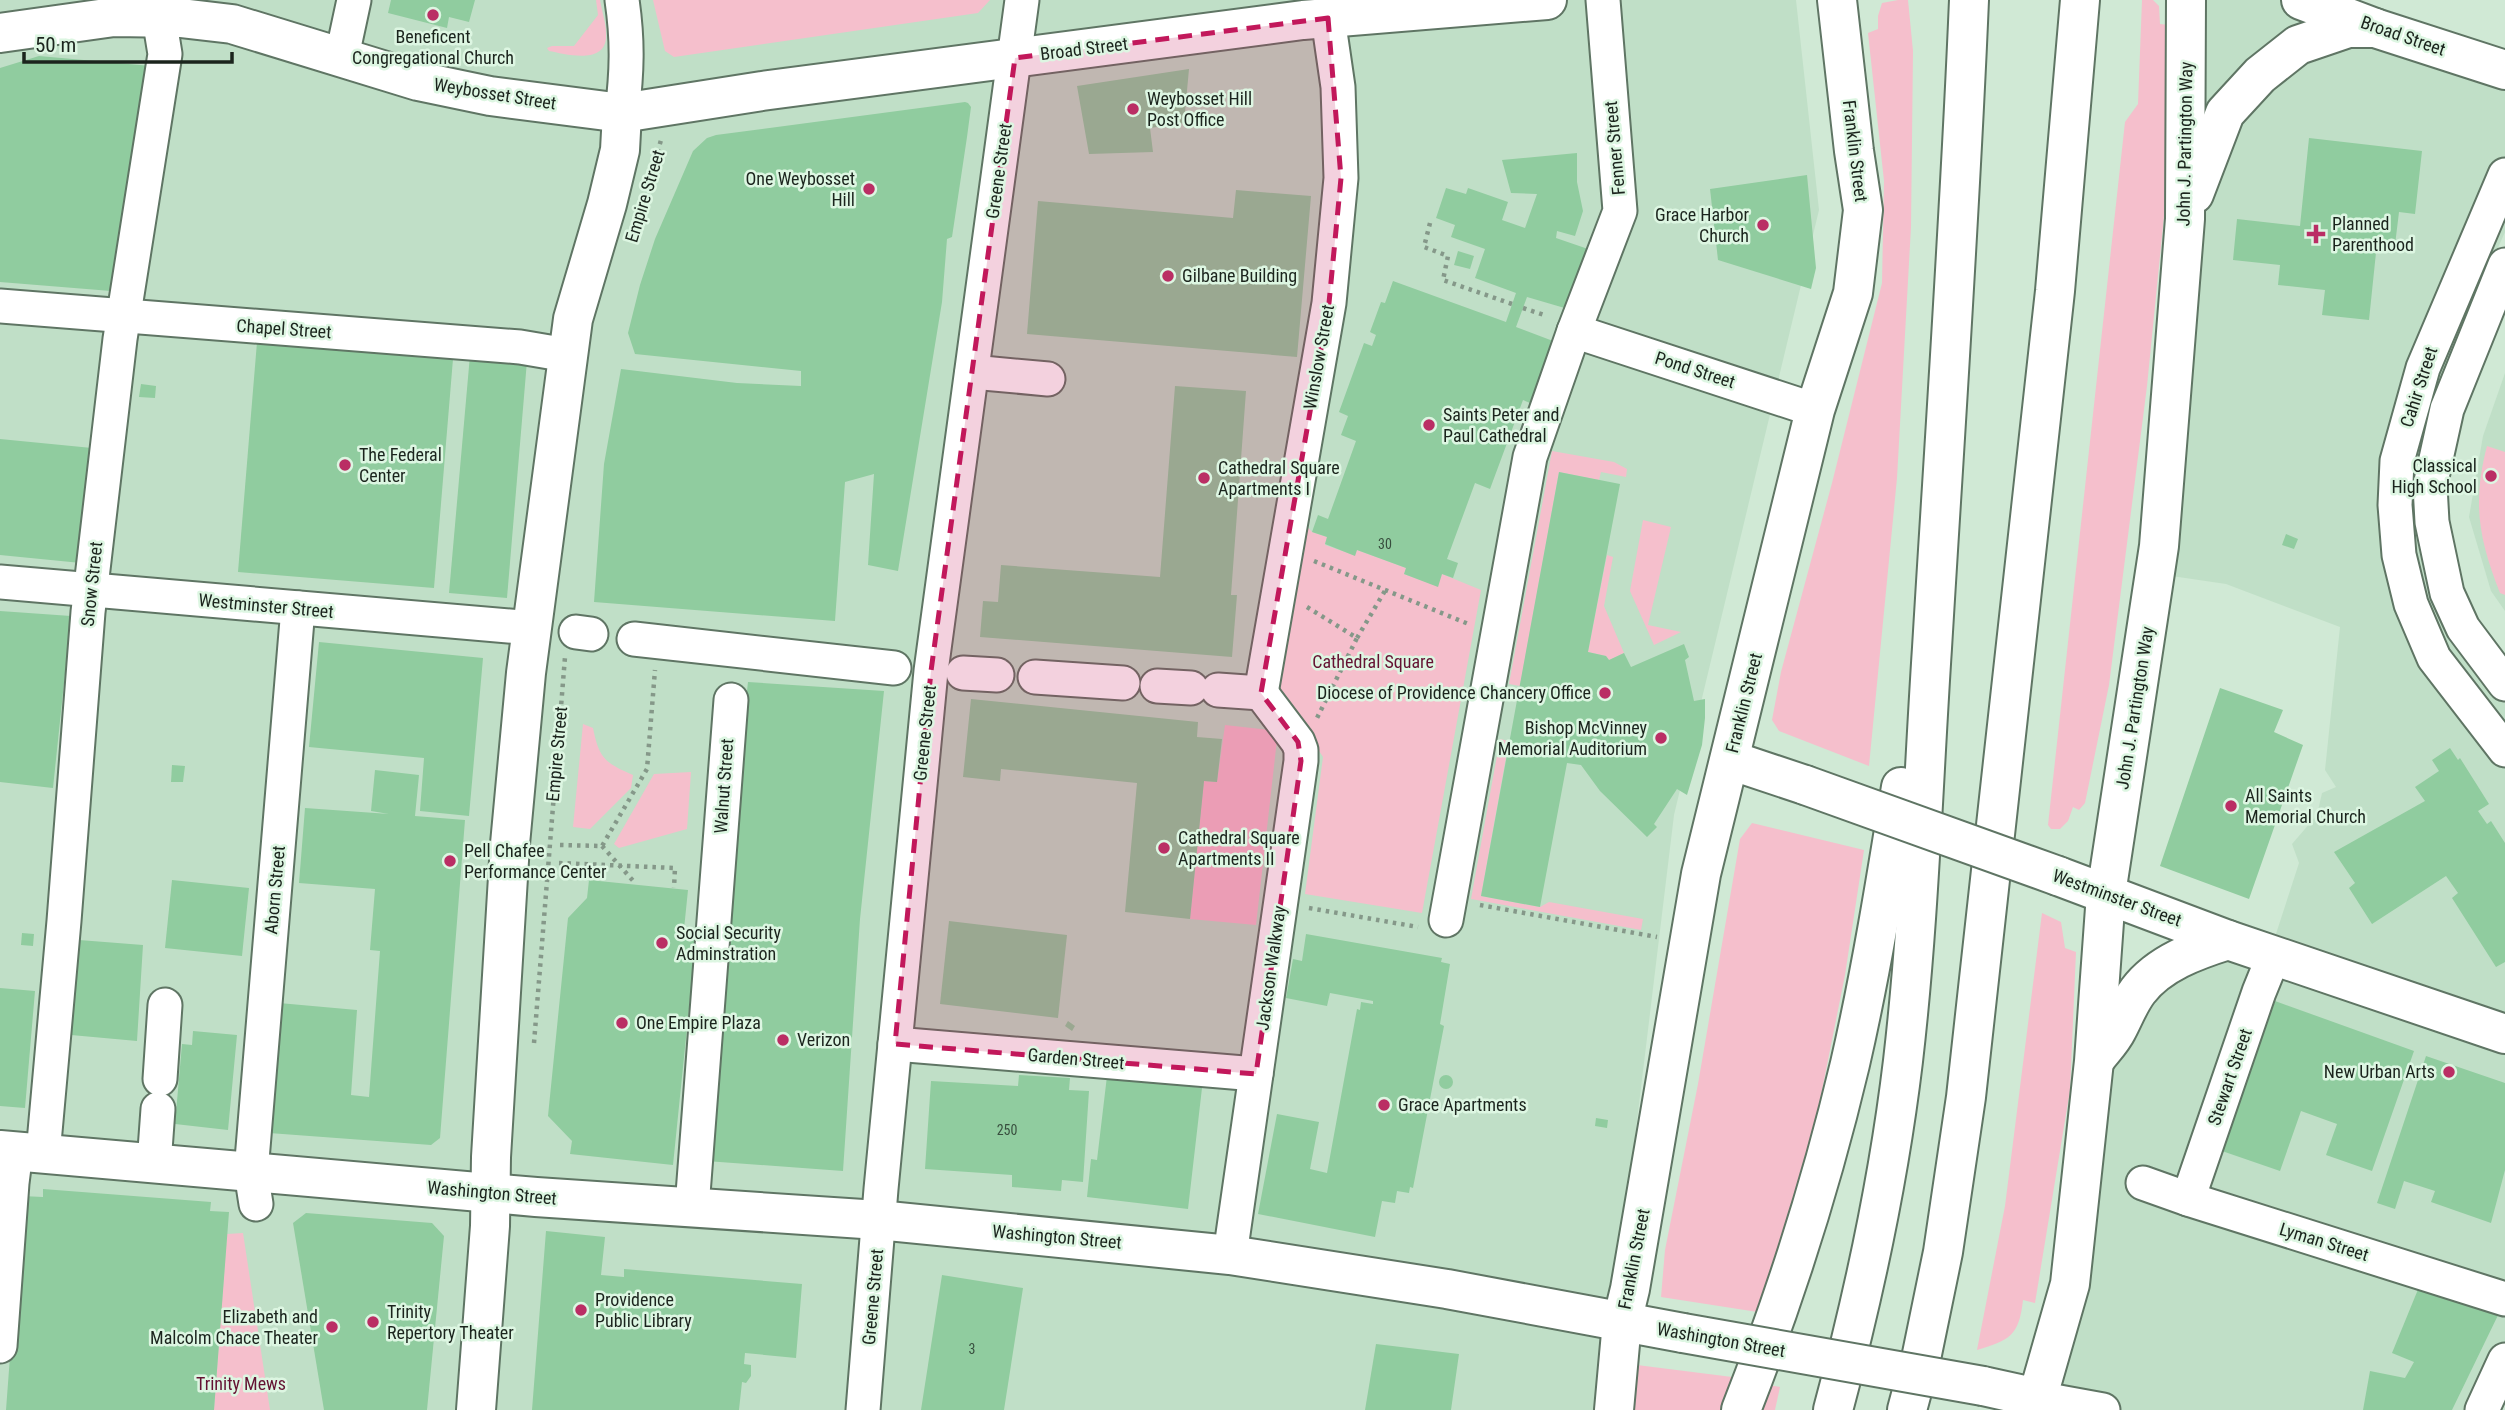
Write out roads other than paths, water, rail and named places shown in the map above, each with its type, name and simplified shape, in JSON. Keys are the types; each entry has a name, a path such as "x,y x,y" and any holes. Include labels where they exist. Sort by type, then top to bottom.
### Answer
{"main road":[{"name":"Broad Street","path":"639,111 1320,12 1547,0"},
{"name":"Franklin Street","path":"1614,1410 1622,1322 1630,1289 1701,874 1815,410 1853,293 1863,210 1837,0"},
{"path":"1833,1410 1858,1313 1879,1213 1903,1061 1913,958 1952,358 1969,0"},
{"path":"1907,1410 1925,1341 1943,1252 1966,1097 2053,303 2080,0"},
{"name":"John J. Partington Way","path":"2036,1404 2070,1283 2094,1061 2106,894 2159,546 2185,219 2186,0"},
{"name":"Broad Street","path":"2301,0 2375,28 2505,70"},
{"name":"Weybosset Street","path":"0,33 161,9 236,12 342,56 418,81 490,96 639,111"},
{"path":"2185,219 2225,113 2260,75 2298,45 2348,28 2375,28"},
{"name":"Empire Street","path":"476,1410 490,1226 489,1193 511,831 532,628 576,302 620,150 639,111"},
{"path":"1741,1410 1798,1251 1850,1063 1880,913 1937,560"},
{"name":"Westminster Street","path":"1730,760 2058,876 2228,940 2505,1034"},
{"path":"2094,1061 2117,1031 2126,1010 2140,989 2155,975 2183,956 2228,940"},
{"name":"Washington Street","path":"20,1152 154,1164 253,1188 489,1193 878,1220 1230,1255 1447,1289 1983,1386 2036,1404"}],"street":[{"path":"342,56 355,0"},
{"path":"622,0 628,35 628,65 639,111"},
{"name":"Greene Street","path":"863,1410 878,1220 931,671 1022,0"},
{"name":"Fenner Street","path":"1564,324 1620,211 1603,0"},
{"name":"Snow Street","path":"0,1346 12,1184 64,921 90,590 124,316 165,54 161,9"},
{"name":"Winslow Street","path":"1261,693 1329,303 1341,178 1338,87 1320,12"},
{"name":"Cahir Street","path":"2505,175 2423,368 2397,461 2395,505 2399,555 2411,604 2434,658 2505,750"},
{"name":"Cahir Street","path":"2505,265 2447,410 2430,486 2432,522 2447,593 2463,628 2505,684"},
{"name":"Chapel Street","path":"0,306 520,347 567,355"},
{"path":"1440,916 1530,457 1564,324"},
{"name":"Pond Street","path":"1564,324 1815,410"},
{"path":"972,372 1048,379"},
{"name":"Westminster Street","path":"0,582 532,628"},
{"name":"Aborn Street","path":"253,1188 298,608"},
{"path":"634,639 894,668"},
{"path":"963,673 997,675"},
{"path":"1035,677 1124,683"},
{"path":"1157,686 1261,693"},
{"name":"Jackson Walkway","path":"1230,1255 1301,750 1261,693"},
{"name":"Walnut Street","path":"692,1207 731,701"},
{"name":"Stewart Street","path":"2188,1199 2274,955"},
{"path":"154,1164 166,1005"},
{"name":"Garden Street","path":"895,1044 1256,1074"},
{"name":"Lyman Street","path":"2143,1182 2188,1199 2505,1299"},
{"path":"2482,1410 2505,1360"},
{"name":"Washington Street","path":"2036,1404 2103,1410"}],"place":[{"name":"Beneficent Congregational Church","path":"433,15"},
{"name":"Weybosset Hill Post Office","path":"1133,109"},
{"name":"One Weybosset Hill","path":"869,189"},
{"name":"Grace Harbor Church","path":"1763,225"},
{"name":"Planned Parenthood","path":"2316,234"},
{"name":"Gilbane Building","path":"1168,276"},
{"name":"Saints Peter and Paul Cathedral","path":"1429,425"},
{"name":"The Federal Center","path":"345,465"},
{"name":"Classical High School","path":"2491,476"},
{"name":"Cathedral Square Apartments I","path":"1204,478"},
{"name":"Diocese of Providence Chancery Office","path":"1605,693"},
{"name":"Bishop McVinney Memorial Auditorium","path":"1661,738"},
{"name":"All Saints Memorial Church","path":"2231,806"},
{"name":"Cathedral Square Apartments II","path":"1164,848"},
{"name":"Pell Chafee Performance Center","path":"450,861"},
{"name":"Social Security Adminstration","path":"662,943"},
{"name":"One Empire Plaza","path":"622,1023"},
{"name":"Verizon","path":"783,1040"},
{"name":"New Urban Arts","path":"2449,1072"},
{"name":"Grace Apartments","path":"1384,1105"},
{"name":"Providence Public Library","path":"581,1310"},
{"name":"Trinity Repertory Theater","path":"373,1322"},
{"name":"Elizabeth and Malcolm Chace Theater","path":"332,1327"}],"park label":[{"name":"Cathedral Square","path":"1373,662"},
{"name":"Trinity Mews","path":"241,1384"}]}
